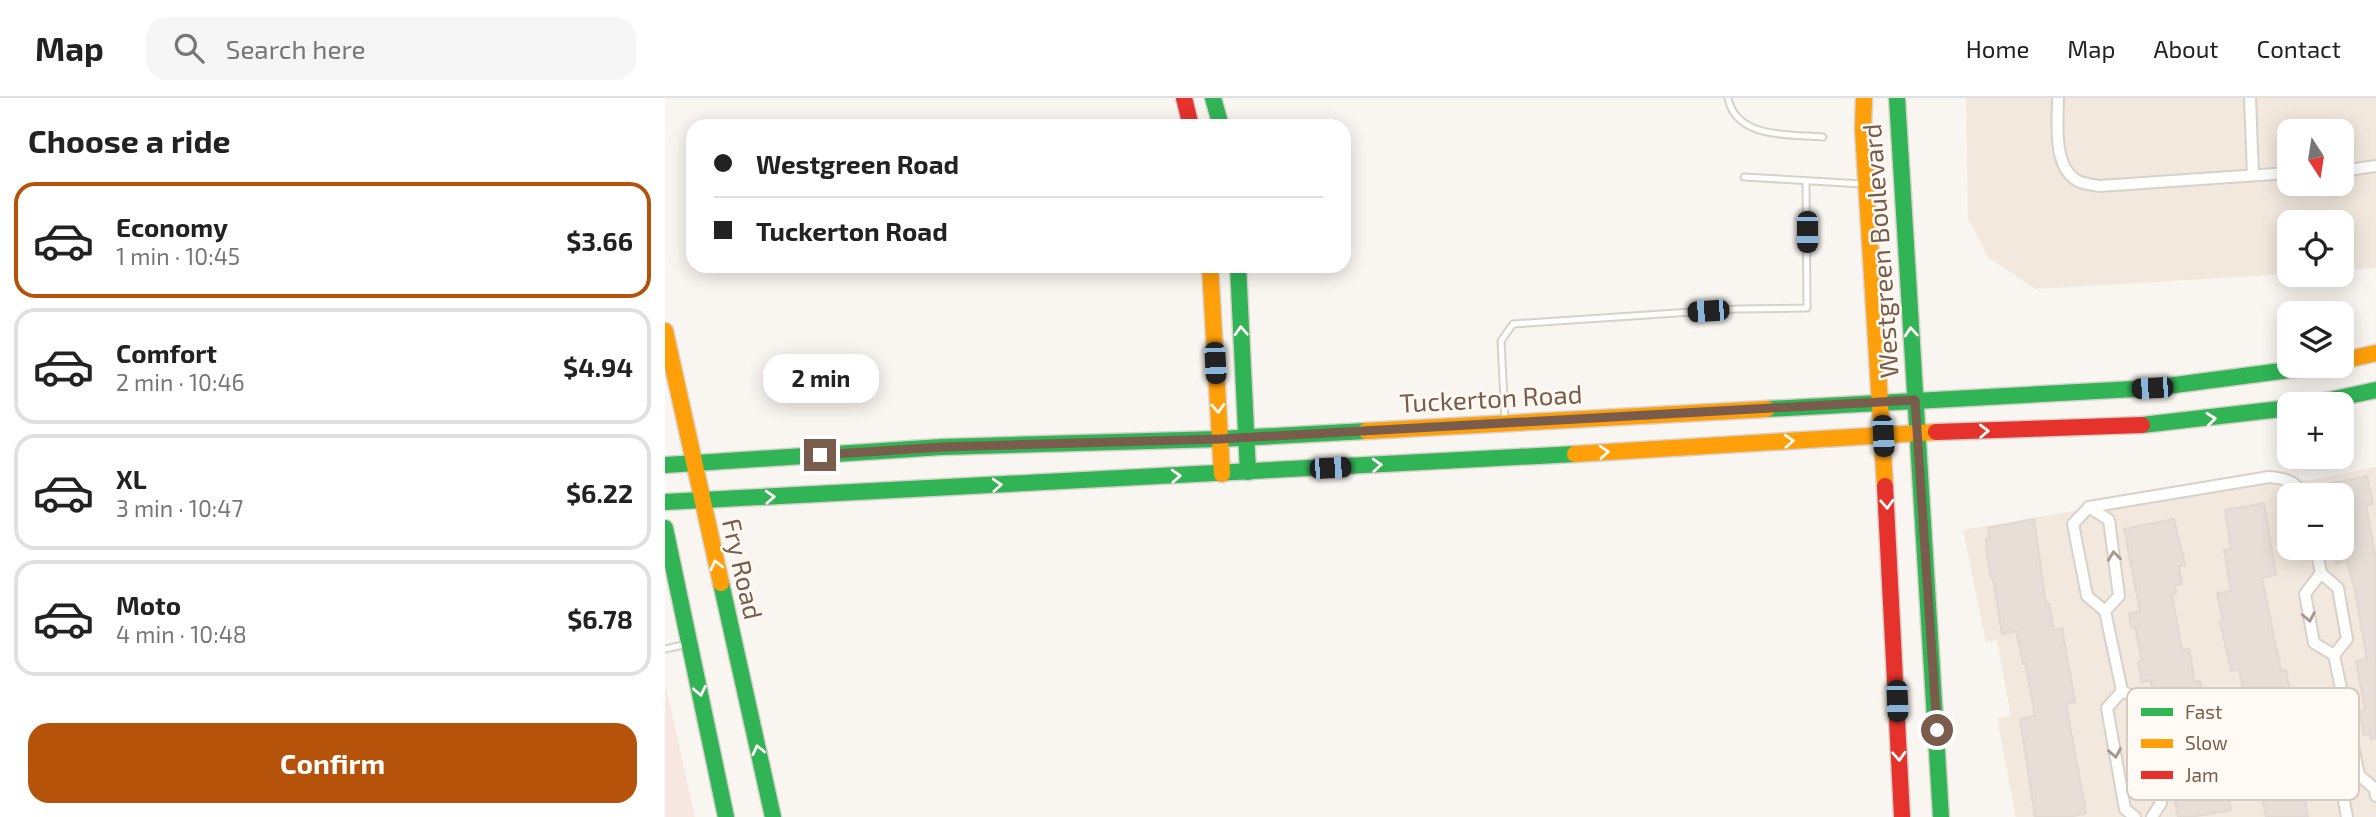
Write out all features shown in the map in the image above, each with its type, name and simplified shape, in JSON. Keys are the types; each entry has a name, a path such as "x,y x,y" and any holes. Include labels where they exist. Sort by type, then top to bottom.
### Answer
{"main road":[{"path":"1184,98 1189,119"},
{"path":"1213,98 1219,119"},
{"name":"Westgreen Boulevard","path":"1864,98 1866,185 1883,436 1902,817"},
{"name":"Westgreen Boulevard","path":"1897,98 1941,817"},
{"path":"1210,273 1222,474"},
{"path":"1238,273 1248,472"},
{"name":"Fry Road","path":"665,331 773,817"},
{"path":"2354,358 2376,353"},
{"name":"Tuckerton Road","path":"665,465 942,447 1246,438 2152,388 2277,372"},
{"path":"2354,395 2376,390"},
{"path":"665,502 1222,474 1916,433 2155,425 2277,410"},
{"path":"665,528 726,817"}],"street":[{"path":"2058,98 2058,141 2064,168 2077,181 2099,186 2277,174"},
{"path":"2250,98 2252,175"},
{"path":"2354,169 2376,166"},
{"path":"2122,691 2105,611 2087,596 2073,524 2089,507 2269,477 2284,478 2293,483"},
{"path":"2089,507 2109,520 2119,596 2105,611"},
{"path":"2318,560 2321,573 2338,588 2347,639 2334,655"},
{"path":"2321,573 2305,594 2314,643 2334,655 2341,688"},
{"path":"2122,691 2107,708 2125,809 2135,817"},
{"path":"2122,691 2127,694"},
{"path":"2359,776 2375,789 2376,796"},
{"path":"2152,817 2160,800"}],"lane":[{"path":"1728,98 1731,112 1742,125 1770,133 1823,137"},
{"path":"1744,177 1866,185"},
{"path":"1505,422 1501,341 1513,324 1736,309 1807,308 1807,181"},
{"path":"665,649 690,643"}],"shaded area":[{"path":"1966,98 2376,98 2376,268 2354,269 2354,210 2277,210 2277,275 2035,289 1988,257 1968,218"},
{"path":"2376,467 2376,817 2016,817 1997,718 2011,716 1997,640 1986,642 1963,530 2269,477 2293,483"},
{"path":"665,682 695,817 665,817"}],"building":[{"path":"2367,476 2373,504 2366,505 2376,558 2376,738 2371,739 2370,734 2364,735 2359,711 2365,710 2356,661 2367,659 2355,591 2347,561 2336,564 2335,560 2354,560 2354,483 2333,483"},
{"path":"2264,503 2276,575 2262,578 2281,671 2286,670 2289,688 2243,688 2239,669 2231,671 2220,622 2223,621 2217,593 2231,591 2224,550 2231,549 2225,510"},
{"path":"2034,519 2046,605 2049,604 2054,630 2062,628 2075,702 2066,704 2086,813 2070,817 2035,817 2020,719 2035,716 2016,631 2002,634 1987,557 1986,539 1990,538 1988,528"},
{"path":"2174,519 2185,565 2179,566 2182,584 2175,586 2176,593 2172,594 2182,650 2189,649 2195,682 2200,681 2201,688 2152,688 2150,680 2142,682 2138,662 2142,661 2135,627 2131,628 2129,613 2140,611 2124,529"},
{"path":"2175,800 2229,800 2231,810 2178,817"},
{"path":"2263,800 2305,800 2308,817 2266,817"}],"traffic: fast":[{"path":"1213,98 1219,119"},
{"path":"1897,98 1941,817"},
{"path":"1238,273 1248,472"},
{"path":"1767,409 2152,388 2277,372"},
{"path":"2354,395 2376,390"},
{"path":"2142,425 2277,409"},
{"path":"665,465 942,447 1219,439 1366,431"},
{"path":"665,502 1575,454"},
{"path":"665,528 726,817"},
{"path":"721,583 773,817"}],"traffic: slow":[{"path":"1864,98 1863,129 1885,486"},
{"path":"1210,273 1222,474"},
{"path":"665,331 721,583"},
{"path":"2354,358 2376,353"},
{"path":"1366,431 1767,409"},
{"path":"1575,454 1936,432"}],"traffic: jam":[{"path":"1184,98 1189,119"},
{"path":"1936,432 2142,425"},
{"path":"1885,486 1902,817"}],"route":[{"path":"820,455 942,447 1220,439 1915,400 1937,730"}]}
